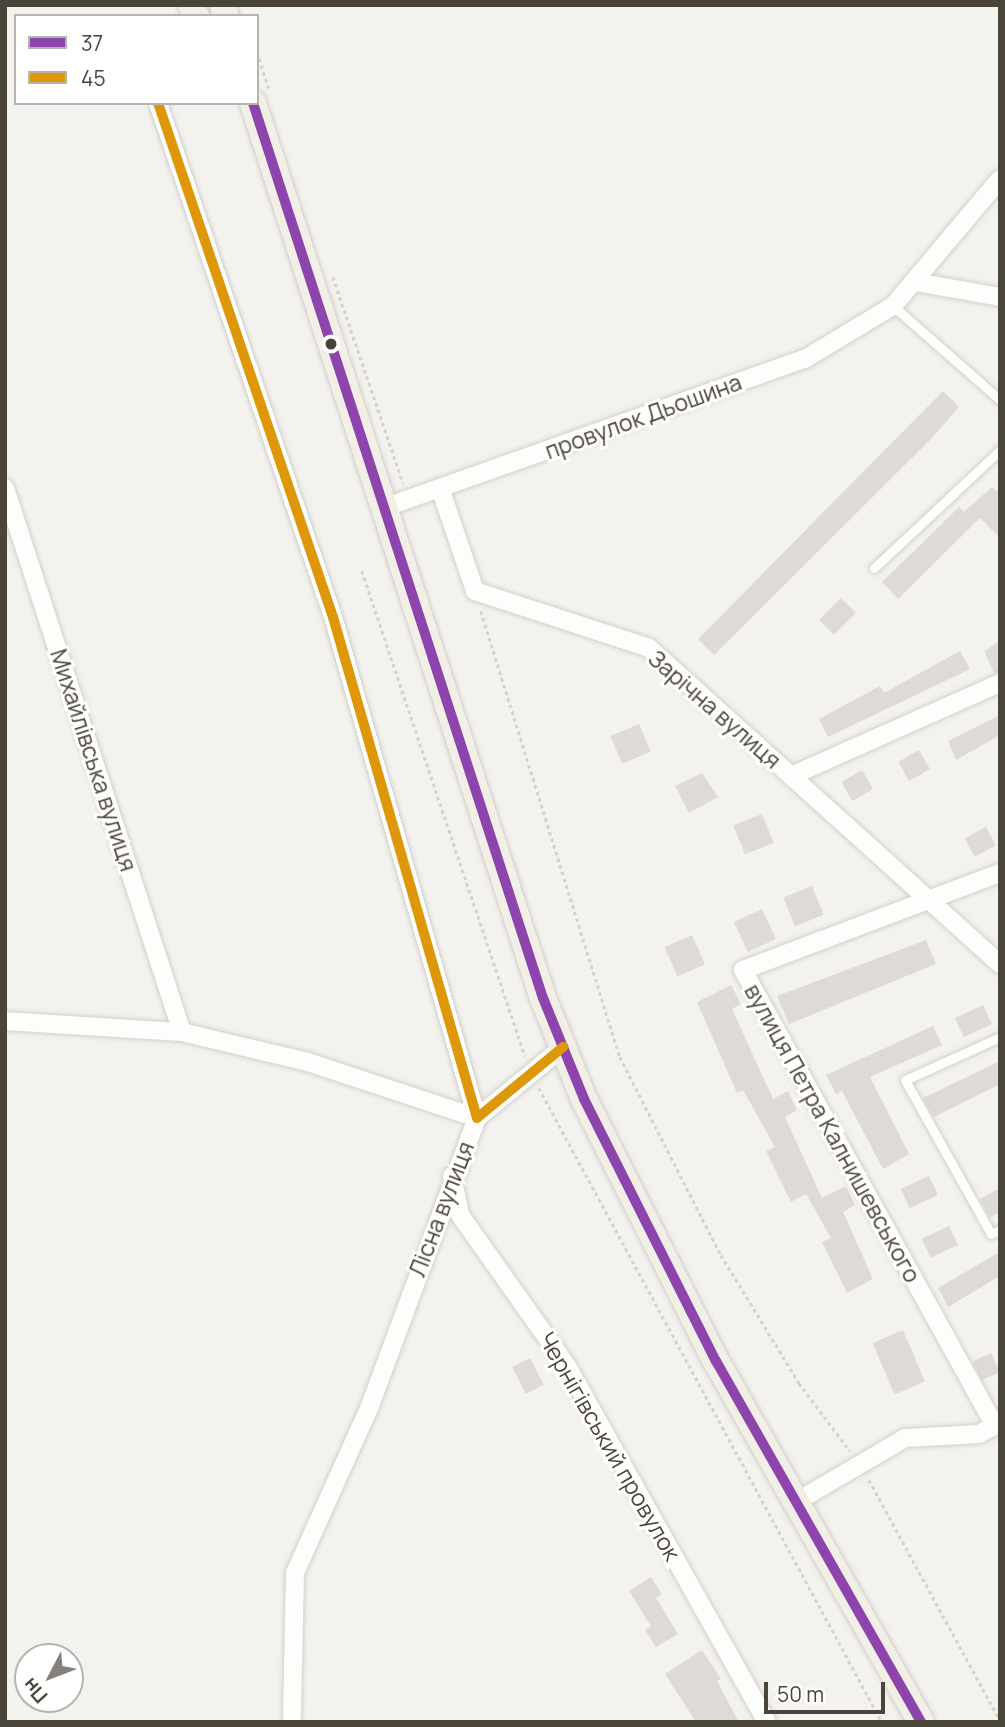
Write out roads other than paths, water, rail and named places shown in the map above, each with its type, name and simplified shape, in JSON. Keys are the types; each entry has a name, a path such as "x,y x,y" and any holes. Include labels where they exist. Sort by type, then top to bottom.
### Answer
{"main road":[{"path":"240,105 278,181"},
{"path":"254,105 563,1047 630,1196 796,1502 921,1722"}],"street":[{"path":"159,105 333,617 477,1118 563,1047"},
{"name":"провулок Дьошина","path":"386,507 805,359 892,306 1000,179"},
{"path":"915,282 1000,298"},
{"name":"Михайлівська вулиця","path":"5,488 182,1032"},
{"name":"Зарічна вулиця","path":"440,488 475,591 649,648 1000,964"},
{"path":"791,776 1000,683"},
{"name":"вулиця Петра Калнишевського","path":"997,1424 743,970 1000,873"},
{"name":"Лісна вулиця","path":"5,1021 182,1032 308,1062 477,1118 452,1175 370,1406 295,1573 292,1722"},
{"name":"Чернігівський провулок","path":"452,1175 460,1215 567,1366 767,1722"},
{"path":"796,1502 905,1438 979,1434 997,1424"}],"lane":[{"path":"892,306 1000,400"},
{"path":"874,568 1000,450"},
{"path":"1000,1037 905,1080 992,1234 1000,1230"}]}
